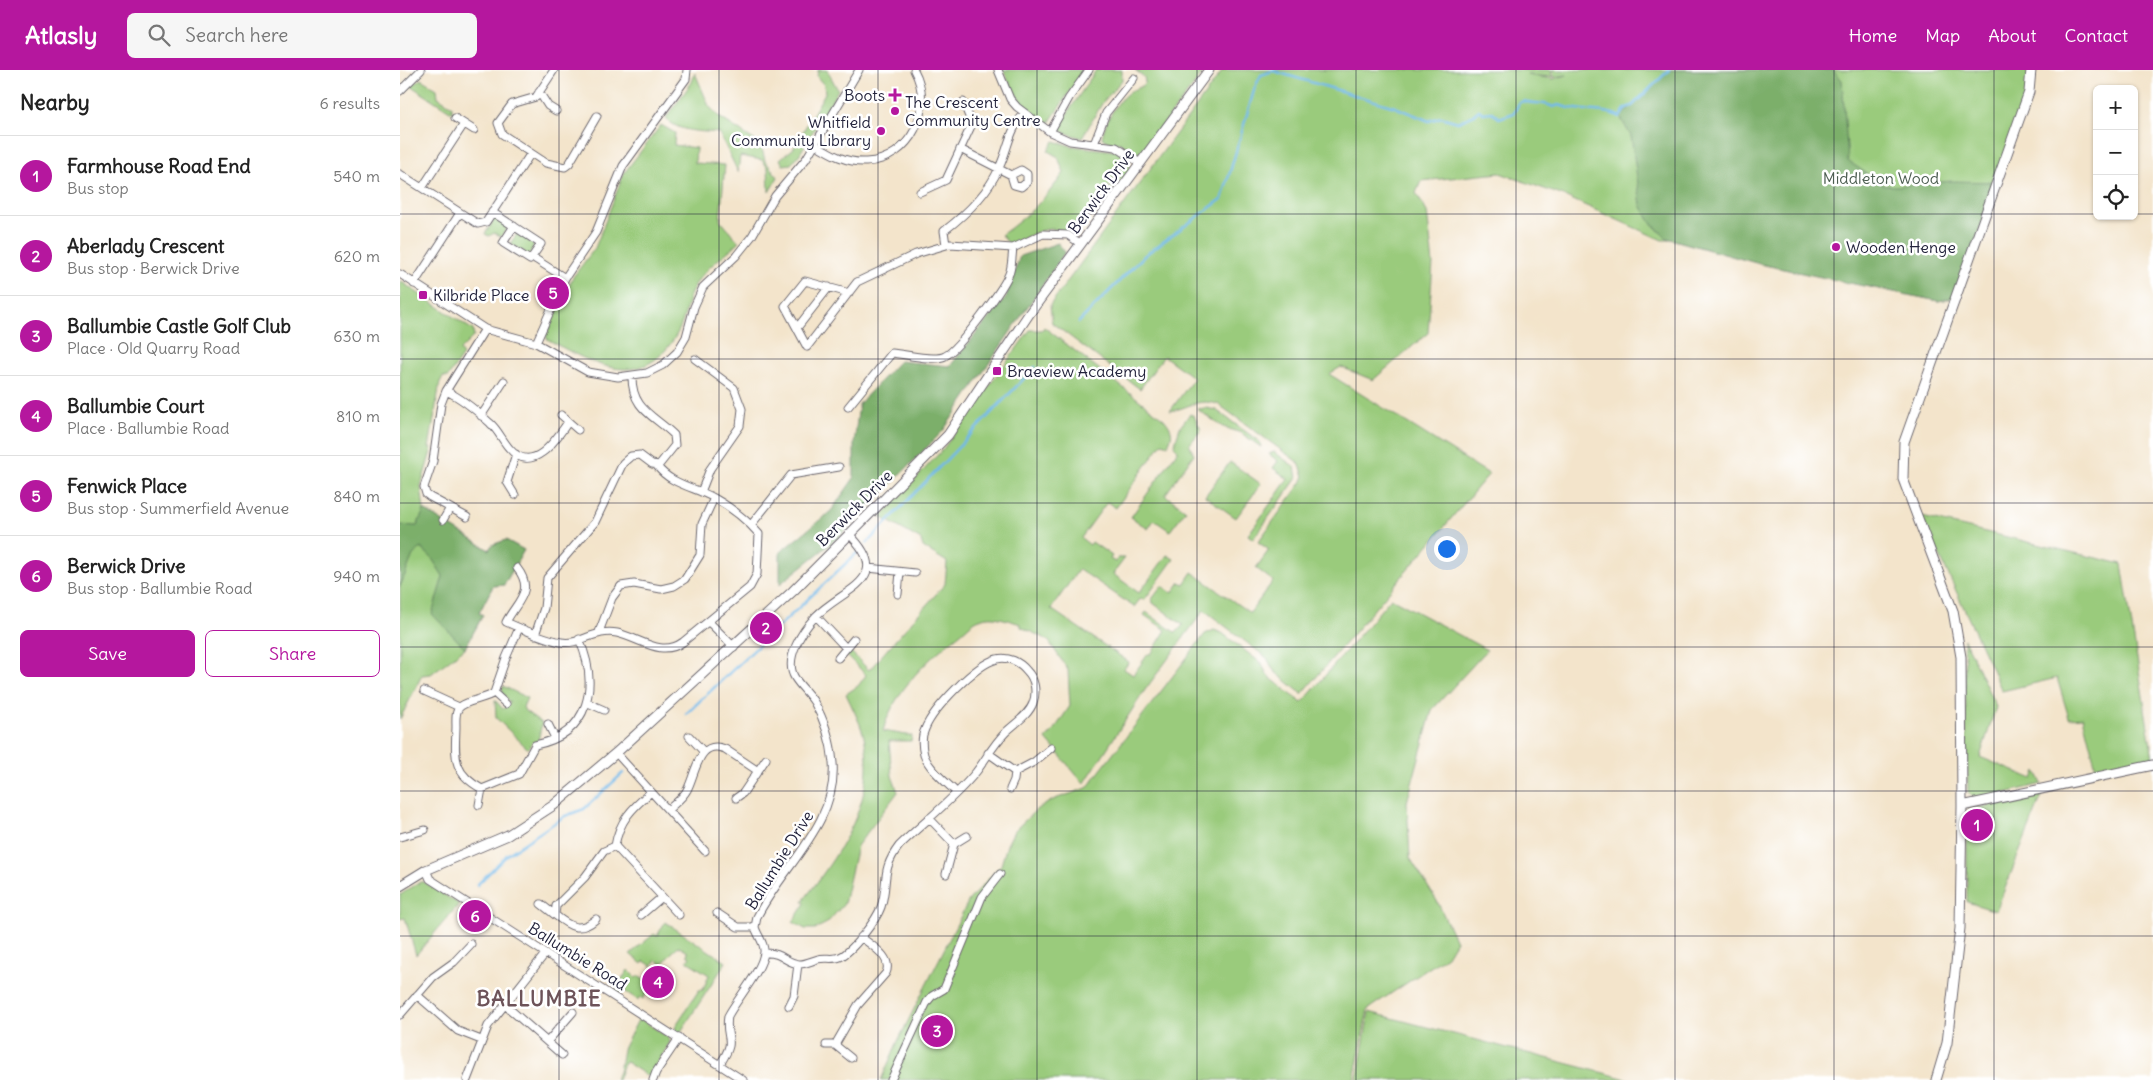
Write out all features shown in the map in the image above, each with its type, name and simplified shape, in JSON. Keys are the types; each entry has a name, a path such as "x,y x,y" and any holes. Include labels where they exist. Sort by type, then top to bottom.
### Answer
{"street":[{"path":"554,70 536,97 512,104 498,123 502,134 546,163 565,167 569,164 597,116"},
{"path":"536,343 565,278 596,232 623,166 686,78 688,70"},
{"path":"400,274 485,329 536,343 588,372 604,376 632,377 663,365 677,352 686,337 694,307 703,287 746,245 775,196 816,144 858,70"},
{"path":"816,144 839,158 865,162 878,161 900,148 916,128 922,107 922,95 914,70"},
{"path":"998,70 1010,99 1024,113 1050,132 1070,141 1116,147 1140,162"},
{"path":"1050,132 1069,98 1089,70"},
{"name":"Berwick Drive","path":"426,870 508,835 554,805 616,753 734,647 793,591 948,435 1029,314 1209,70"},
{"path":"1936,1080 1947,1043 1960,928 1962,806 1961,657 1953,611 1902,479 1904,442 2030,92 2031,70"},
{"path":"400,91 404,85 419,73"},
{"path":"1094,144 1106,113 1134,78"},
{"path":"540,92 548,106 556,111"},
{"path":"920,192 946,180 972,124 962,102"},
{"path":"946,245 944,231 957,222 984,193 999,169 1013,127 1024,113"},
{"path":"455,118 474,130"},
{"path":"422,188 464,124"},
{"path":"960,149 1011,175"},
{"path":"400,174 478,224 482,224 531,153"},
{"path":"492,212 514,226 541,244 530,260 503,242 514,226"},
{"path":"414,284 460,213"},
{"path":"849,293 805,280 785,306 808,347 849,293 857,282 916,254 946,245 966,244 985,248 1013,248 1043,234 1068,235 1081,244"},
{"path":"848,407 892,353 910,354 932,359 944,357 956,347 999,292 1010,272 1013,248"},
{"path":"532,257 565,278"},
{"path":"797,328 829,287"},
{"path":"467,517 430,497 426,494 424,486 433,461 441,404 446,391 485,329"},
{"path":"695,359 734,388 742,409 740,426 714,462 700,492"},
{"path":"632,377 634,391 642,408 675,438 674,448 663,463 657,466"},
{"path":"481,416 504,382"},
{"path":"446,391 457,396 490,423 509,449 526,458 535,457 543,453 568,422"},
{"path":"560,414 578,430"},
{"path":"515,495 507,482 516,454"},
{"path":"517,568 526,584 524,593 506,622 535,635 561,642 568,643 599,632 617,633 666,649 675,648 750,588 757,574 759,534 751,525 714,498 671,479 657,466 640,455 636,455 623,463 595,522 547,578 544,608 535,635"},
{"path":"751,525 791,475 839,466"},
{"path":"599,632 612,598 621,586 634,584 662,590 674,586 685,579 700,555 702,524 714,498"},
{"path":"443,520 450,508"},
{"path":"849,534 863,548 868,558 868,568 914,573"},
{"name":"Ballumbie Drive","path":"765,953 764,945 755,926 762,909 795,857 818,828 826,809 831,788 833,766 830,740 813,701 794,676 791,665 793,654 802,636 816,616 859,585 868,568"},
{"path":"898,594 900,572"},
{"path":"816,616 846,648"},
{"path":"709,622 734,647"},
{"path":"424,691 459,707 494,693 519,628"},
{"path":"482,789 519,774 535,745 555,738 566,731 588,703 590,674 588,661 579,639"},
{"path":"838,658 854,639"},
{"path":"720,1064 729,1051 731,1042 727,1023 728,1016 761,964 765,953 780,954 791,962 798,964 819,959 840,958 846,954 880,909 886,868 892,856 928,818 956,792 975,773 988,753 1033,704 1034,681 1022,665 1013,660 999,658 988,662 973,674 930,718 924,730 922,742 927,762 956,792"},
{"path":"494,693 506,704"},
{"path":"588,703 604,710"},
{"path":"459,707 457,712 455,756 458,768 464,777 482,789"},
{"path":"548,724 555,738"},
{"path":"689,736 703,751"},
{"path":"668,810 688,788 703,751 718,746 758,771"},
{"path":"1015,772 1034,762 1051,748"},
{"path":"616,753 705,851"},
{"path":"988,753 1015,772"},
{"path":"736,798 743,794 766,759"},
{"path":"1962,806 2153,765"},
{"path":"1010,789 1015,772"},
{"path":"479,805 482,789"},
{"path":"614,846 617,831 624,819 651,792"},
{"path":"928,818 954,844"},
{"path":"400,837 425,830"},
{"path":"946,874 954,844 967,836"},
{"path":"614,846 679,915"},
{"path":"555,915 556,906 585,877 604,851 614,846"},
{"path":"400,886 426,870"},
{"name":"Ballumbie Road","path":"426,870 430,879 743,1080"},
{"path":"891,1080 927,1002 932,996 944,989 982,897 1000,874"},
{"path":"641,915 662,898"},
{"path":"541,904 564,922 577,927 586,927 596,919"},
{"name":"Ballumbie Drive","path":"717,913 738,927 755,926"},
{"path":"835,1045 858,1005 886,973 888,967 888,961 860,937"},
{"path":"400,1015 433,977 454,962 471,944"},
{"path":"467,1080 488,1026 545,954"},
{"path":"789,1006 794,996 798,964"},
{"path":"417,995 458,1031 481,1040"},
{"path":"506,1005 562,1055"},
{"path":"547,1042 573,1012"},
{"path":"654,1080 656,1072 679,1038"},
{"path":"826,1045 835,1045 851,1058"}],"green space":[{"path":"818,70 827,70 838,90 799,155 791,164 783,165 780,159 793,149 825,93 824,85 817,77"},
{"path":"1003,70 1084,70 1049,123 1021,101"},
{"path":"1096,70 1122,70 1122,80 1103,102 1082,138 1060,131 1059,126"},
{"path":"1135,70 1205,70 1143,151 1137,154 1120,143 1111,143 1102,138 1108,119 1115,107 1128,93 1142,86 1145,82 1144,77"},
{"path":"1223,70 1551,70 1552,77 1527,75 1553,79 1567,75 1554,77 1553,70 1668,70 1658,80 1669,70 2031,70 2029,92 1955,298 1938,301 1760,264 1667,238 1654,226 1669,240 1662,240 1564,196 1500,173 1421,181 1416,193 1427,212 1433,263 1428,333 1373,380 1341,367 1329,374 1489,474 1302,694 1274,671 1267,658 1204,610 1145,690 1084,784 1046,739 1070,706 1068,670 1048,640 1021,627 1021,624 1000,618 985,617 975,621 925,664 895,702 883,731 912,736 911,741 889,741 892,776 898,792 857,846 844,904 827,923 815,929 805,929 793,922 805,903 803,901 843,843 861,802 866,780 867,757 863,733 846,694 858,686 866,675 847,656 850,651 869,670 945,584 947,562 923,547 921,540 881,517 943,449 1030,330 1042,330 1044,327 1164,419 1170,428 1171,434 1168,445 1162,443 1116,508 1107,502 1081,538 1090,545 1092,542 1112,556 1110,559 1115,562 1118,558 1125,558 1113,574 1139,593 1167,555 1174,559 1144,600 1141,598 1134,607 1079,569 1051,609 1129,662 1124,669 1133,675 1148,654 1151,654 1166,630 1144,615 1146,612 1176,633 1183,625 1153,603 1152,599 1162,586 1172,593 1180,582 1184,584 1192,572 1250,613 1273,581 1256,568 1269,550 1258,542 1301,483 1304,476 1299,463 1218,404 1204,402 1170,411 1194,378 1164,356 1140,389 1052,323 1050,305"},
{"name":"Middleton Wood","path":"1669,70 1833,70 1842,80 1848,161 1884,185 1896,186 1952,181 1997,182 1955,298 1938,301 1844,282 1760,264 1667,238 1650,222 1641,205 1631,136 1620,117"},
{"path":"695,73 709,106 719,117 757,142 763,152 765,161 778,177 769,192 768,168 762,160 740,156 738,172 719,133 684,129 671,123 666,118 692,82"},
{"path":"421,79 437,89 438,97 452,106 452,111 464,120 411,86"},
{"path":"661,125 675,133 674,145 696,148 695,163 725,165 720,220 739,242 699,279 690,297 681,327 665,351 650,363 634,368 600,365 547,339 546,335 573,277 595,248 624,173"},
{"path":"1054,141 1072,146 1116,151 1122,155 1104,194 1070,232 1053,229 1046,230 1032,234 1011,246 1001,235 1035,207 1064,173 1058,157 1048,151"},
{"path":"1126,157 1130,165 1129,172 1112,190 1110,189"},
{"path":"495,218 508,227 501,237 494,233 489,236 485,234"},
{"path":"518,233 534,244 530,254 512,245 511,242"},
{"path":"1058,243 1065,252 943,431 838,538 780,584 780,552 831,511 854,478 854,444 859,404 899,361 950,366 1006,297 1020,256"},
{"path":"400,281 473,330 474,336 460,350 463,355 448,377 443,377 440,382 429,448 432,448 421,486 424,510 489,550 492,545 506,540 524,550 504,585 493,586 479,613 483,615 465,648 431,674 422,675 400,719"},
{"path":"1197,409 1216,410 1260,442 1261,447 1241,433 1223,427"},
{"path":"1190,414 1194,416 1201,430 1189,445 1194,454 1165,495 1186,510 1170,531 1154,520 1148,529 1131,517 1178,450 1174,446 1180,427"},
{"path":"1274,452 1295,467 1297,478 1253,539 1248,535 1288,479 1273,468 1278,461 1269,454"},
{"path":"1230,462 1261,484 1236,518 1205,496"},
{"path":"424,510 489,550 492,545 506,540 524,550 504,585 493,586 479,613 483,615 465,648 432,614 443,576 431,557 421,548 413,555 400,587 400,525 417,526"},
{"path":"1922,517 2122,564 2153,759 2096,768 2083,717 2069,718 2057,678 2002,691"},
{"path":"1391,598 1487,650 1432,710 1407,802 1410,858 1437,901 1456,941 1447,956 1368,1009 1354,1080 881,1080 898,1041 969,900 1001,865 1007,845 1014,831 1037,809 1055,799 1087,788 1205,634 1214,630 1222,633 1261,663 1268,676 1302,703"},
{"path":"1964,639 1996,707 1980,757 2033,779 2036,771 2042,784 1981,799 1972,796 1968,792"},
{"path":"503,686 527,698 523,707 525,711 542,723 538,741 533,742 528,749 496,718 495,700 503,709 510,703 502,693"},
{"path":"2043,793 1996,911 1967,902 1967,817 1973,809"},
{"path":"420,882 424,882 459,904 416,955 405,918 400,919 400,895"},
{"path":"665,922 726,962 680,1033 675,1029 676,1025 699,990 703,990 709,975 687,961 690,957 687,955 688,952 678,946 662,964 656,960 652,966 644,961 642,964 630,954 654,934 657,936"},
{"path":"628,970 636,978 638,976 652,985 643,999 640,997 638,1000 623,990 620,994 616,988"},
{"path":"1369,1012 1631,1080 1357,1080"},
{"path":"639,1018 669,1038 670,1042 649,1077 626,1062 618,1080 615,1080 619,1072 623,1049"}],"waterway":[{"path":"1079,322 1145,255 1222,199 1255,87 1261,75 1273,71 1395,107 1429,121 1441,117 1458,122 1472,116 1479,110 1483,113 1492,112 1499,118 1514,113 1519,103 1523,101 1547,104 1553,107 1559,105 1574,109 1606,112 1620,117 1626,108 1632,106 1669,70"},
{"path":"867,543 1035,367"},
{"path":"686,714 858,552"},
{"path":"477,885 508,854 565,816 584,809 623,773"}],"place":[{"name":"Boots","path":"895,95"},
{"name":"The Crescent Community Centre","path":"895,111"},
{"name":"Whitfield Community Library","path":"881,131"},
{"name":"Wooden Henge","path":"1836,247"},
{"name":"Fenwick Place","path":"553,293"},
{"name":"Kilbride Place","path":"423,295"},
{"name":"Braeview Academy","path":"997,371"},
{"name":"Aberlady Crescent","path":"766,628"},
{"name":"Farmhouse Road End","path":"1977,825"},
{"name":"Berwick Drive","path":"475,916"},
{"name":"Ballumbie Court","path":"658,982"},
{"name":"Ballumbie Castle Golf Club","path":"937,1031"}],"district":[{"name":"BALLUMBIE","path":"539,999"}]}
